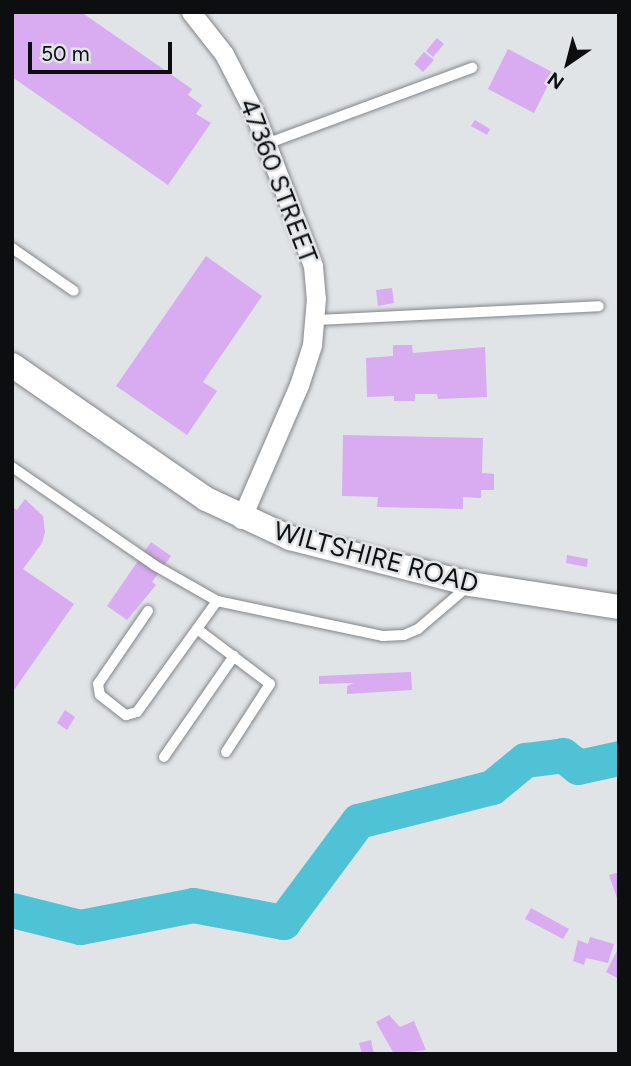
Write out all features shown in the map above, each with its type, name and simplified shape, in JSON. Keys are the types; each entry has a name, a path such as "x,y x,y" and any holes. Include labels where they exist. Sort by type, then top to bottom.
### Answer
{"street":[{"name":"47360 STREET","path":"191,12 224,54 266,144 313,266 317,320 299,385 241,519"},
{"name":"WILTSHIRE ROAD","path":"12,365 170,475 241,519 333,551 470,584 619,607"}],"lane":[{"path":"266,144 472,68"},
{"path":"12,248 74,291"},
{"path":"317,320 599,306"},
{"path":"12,467 154,565 217,601 383,636 404,635 418,629 470,584"},
{"path":"148,611 98,684 100,695 126,715 137,712 217,601"},
{"path":"197,629 267,680 270,689 226,752"},
{"path":"164,757 234,656"}],"building":[{"path":"12,12 81,12 192,89 188,95 202,105 196,114 211,123 168,185 12,77"},
{"path":"437,38 444,44 433,57 426,51"},
{"path":"508,49 554,73 534,113 488,89"},
{"path":"424,52 434,60 423,72 414,64"},
{"path":"475,120 490,129 487,135 471,126"},
{"path":"206,256 262,296 203,382 217,391 187,435 116,386"},
{"path":"392,288 394,303 378,306 376,290"},
{"path":"393,345 412,345 413,353 485,347 487,397 438,399 437,394 415,394 415,401 394,401 394,396 367,397 366,358 393,356"},
{"path":"343,435 483,438 482,473 494,474 494,490 481,490 481,498 463,497 463,509 377,507 378,497 342,496"},
{"path":"25,499 43,516 45,532 42,543 23,569 74,604 12,693 12,507 17,510"},
{"path":"151,542 171,556 152,582 156,585 127,620 107,606"},
{"path":"567,555 588,559 587,567 566,563"},
{"path":"411,672 412,690 347,694 347,686 354,683 319,684 319,676"},
{"path":"65,710 75,717 67,730 57,723"},
{"path":"619,872 619,901 618,901 609,875"},
{"path":"531,908 569,929 563,939 525,919"},
{"path":"590,937 614,944 608,963 586,958 584,965 573,961 578,940 588,944"},
{"path":"619,947 619,979 606,972"},
{"path":"389,1015 400,1027 414,1021 426,1050 394,1054 376,1022"},
{"path":"371,1040 374,1054 362,1054 359,1043"}],"waterway":[{"path":"12,910 80,927 193,905 283,922 358,821 492,787 525,760 563,755 578,767 619,758"}]}
